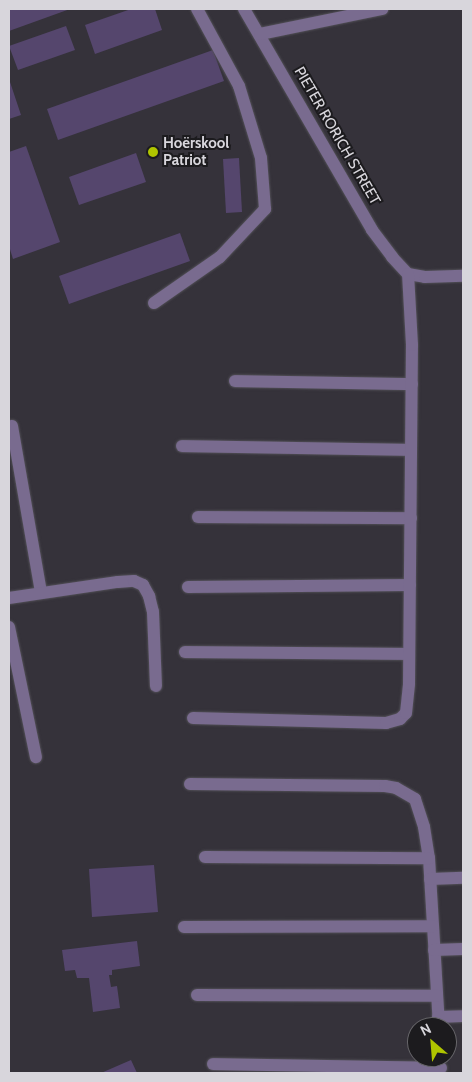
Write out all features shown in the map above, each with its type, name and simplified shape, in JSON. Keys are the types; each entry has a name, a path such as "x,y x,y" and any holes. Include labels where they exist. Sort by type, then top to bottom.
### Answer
{"street":[{"path":"154,303 220,257 265,210 261,158 239,86 197,9"},
{"name":"PIETER RORICH STREET","path":"244,9 372,230 392,258 408,274"},
{"path":"260,34 382,9"},
{"path":"193,718 394,722 406,713 408,705 409,654 412,384 408,274 425,277 463,276"},
{"path":"235,381 412,384"},
{"path":"12,426 41,593"},
{"path":"182,446 411,450"},
{"path":"198,517 410,518"},
{"path":"9,598 134,581 142,586 149,596 153,612 156,686"},
{"path":"188,587 410,585"},
{"path":"9,627 36,757"},
{"path":"184,652 409,654"},
{"path":"190,784 396,788 415,799 420,810 429,858 439,1017"},
{"path":"204,857 429,858"},
{"path":"430,879 463,878"},
{"path":"184,927 433,926"},
{"path":"434,950 463,949"},
{"path":"197,995 437,996"},
{"path":"213,1064 320,1070 411,1067"}],"building":[{"path":"9,9 70,9 9,31"},
{"path":"131,9 155,9 162,30 95,54 85,25"},
{"path":"66,26 75,50 18,70 9,46"},
{"path":"213,50 224,81 58,140 47,109"},
{"path":"9,79 21,115 9,119"},
{"path":"26,146 60,242 13,259 9,246 9,152"},
{"path":"136,153 146,182 79,205 69,177"},
{"path":"239,158 242,212 226,213 223,159"},
{"path":"180,233 190,261 69,304 59,276"},
{"path":"154,865 158,912 92,917 89,869"},
{"path":"137,941 140,966 112,970 112,975 109,975 111,987 117,986 120,1008 93,1012 89,978 77,978 75,970 65,971 62,950"},
{"path":"131,1060 137,1073 101,1073"}],"place":[{"name":"Hoërskool Patriot","path":"153,152"}]}
